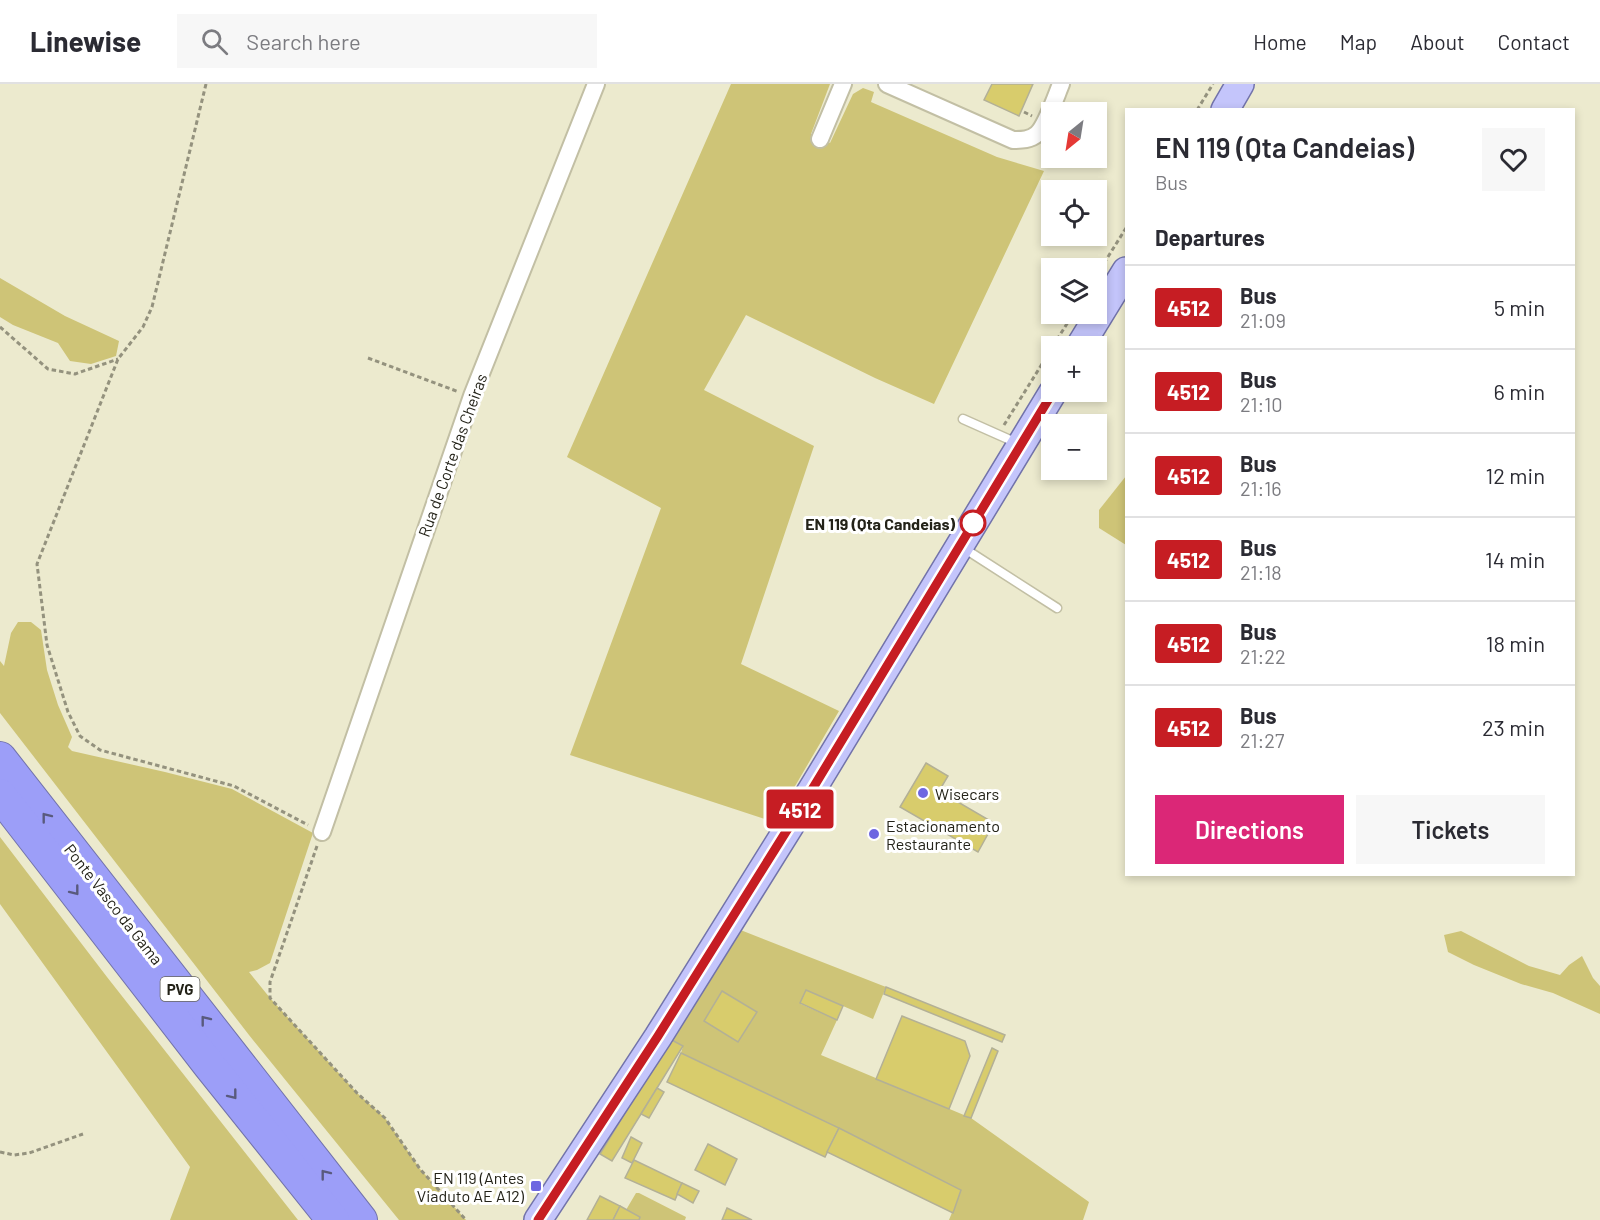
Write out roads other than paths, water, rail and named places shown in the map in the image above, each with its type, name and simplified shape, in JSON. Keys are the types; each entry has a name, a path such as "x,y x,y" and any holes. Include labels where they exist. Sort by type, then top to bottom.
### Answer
{"highway":[{"name":"Ponte Vasco da Gama","path":"0,758 361,1220"},
{"name":"Ponte Vasco da Gama","path":"0,795 209,1065 333,1220"}],"main road":[{"path":"1226,108 1240,84"},
{"path":"1086,336 1125,273"},
{"path":"540,1219 799,811 959,545 1009,440 1044,402"}],"street":[{"name":"Rua de Corte das Cheiras","path":"322,832 471,396 596,84"},
{"path":"820,139 843,84"},
{"path":"887,84 1013,140 1028,139 1039,132 1061,84"}],"lane":[{"path":"963,418 1009,440"},
{"path":"959,545 1057,608"}],"place":[{"name":"EN 119 (Qta Candeias)","path":"973,523"},
{"name":"Wisecars","path":"923,793"},
{"name":"Estacionamento Restaurante","path":"874,834"},
{"name":"EN 119 (Antes Viaduto AE A12)","path":"536,1186"}]}
